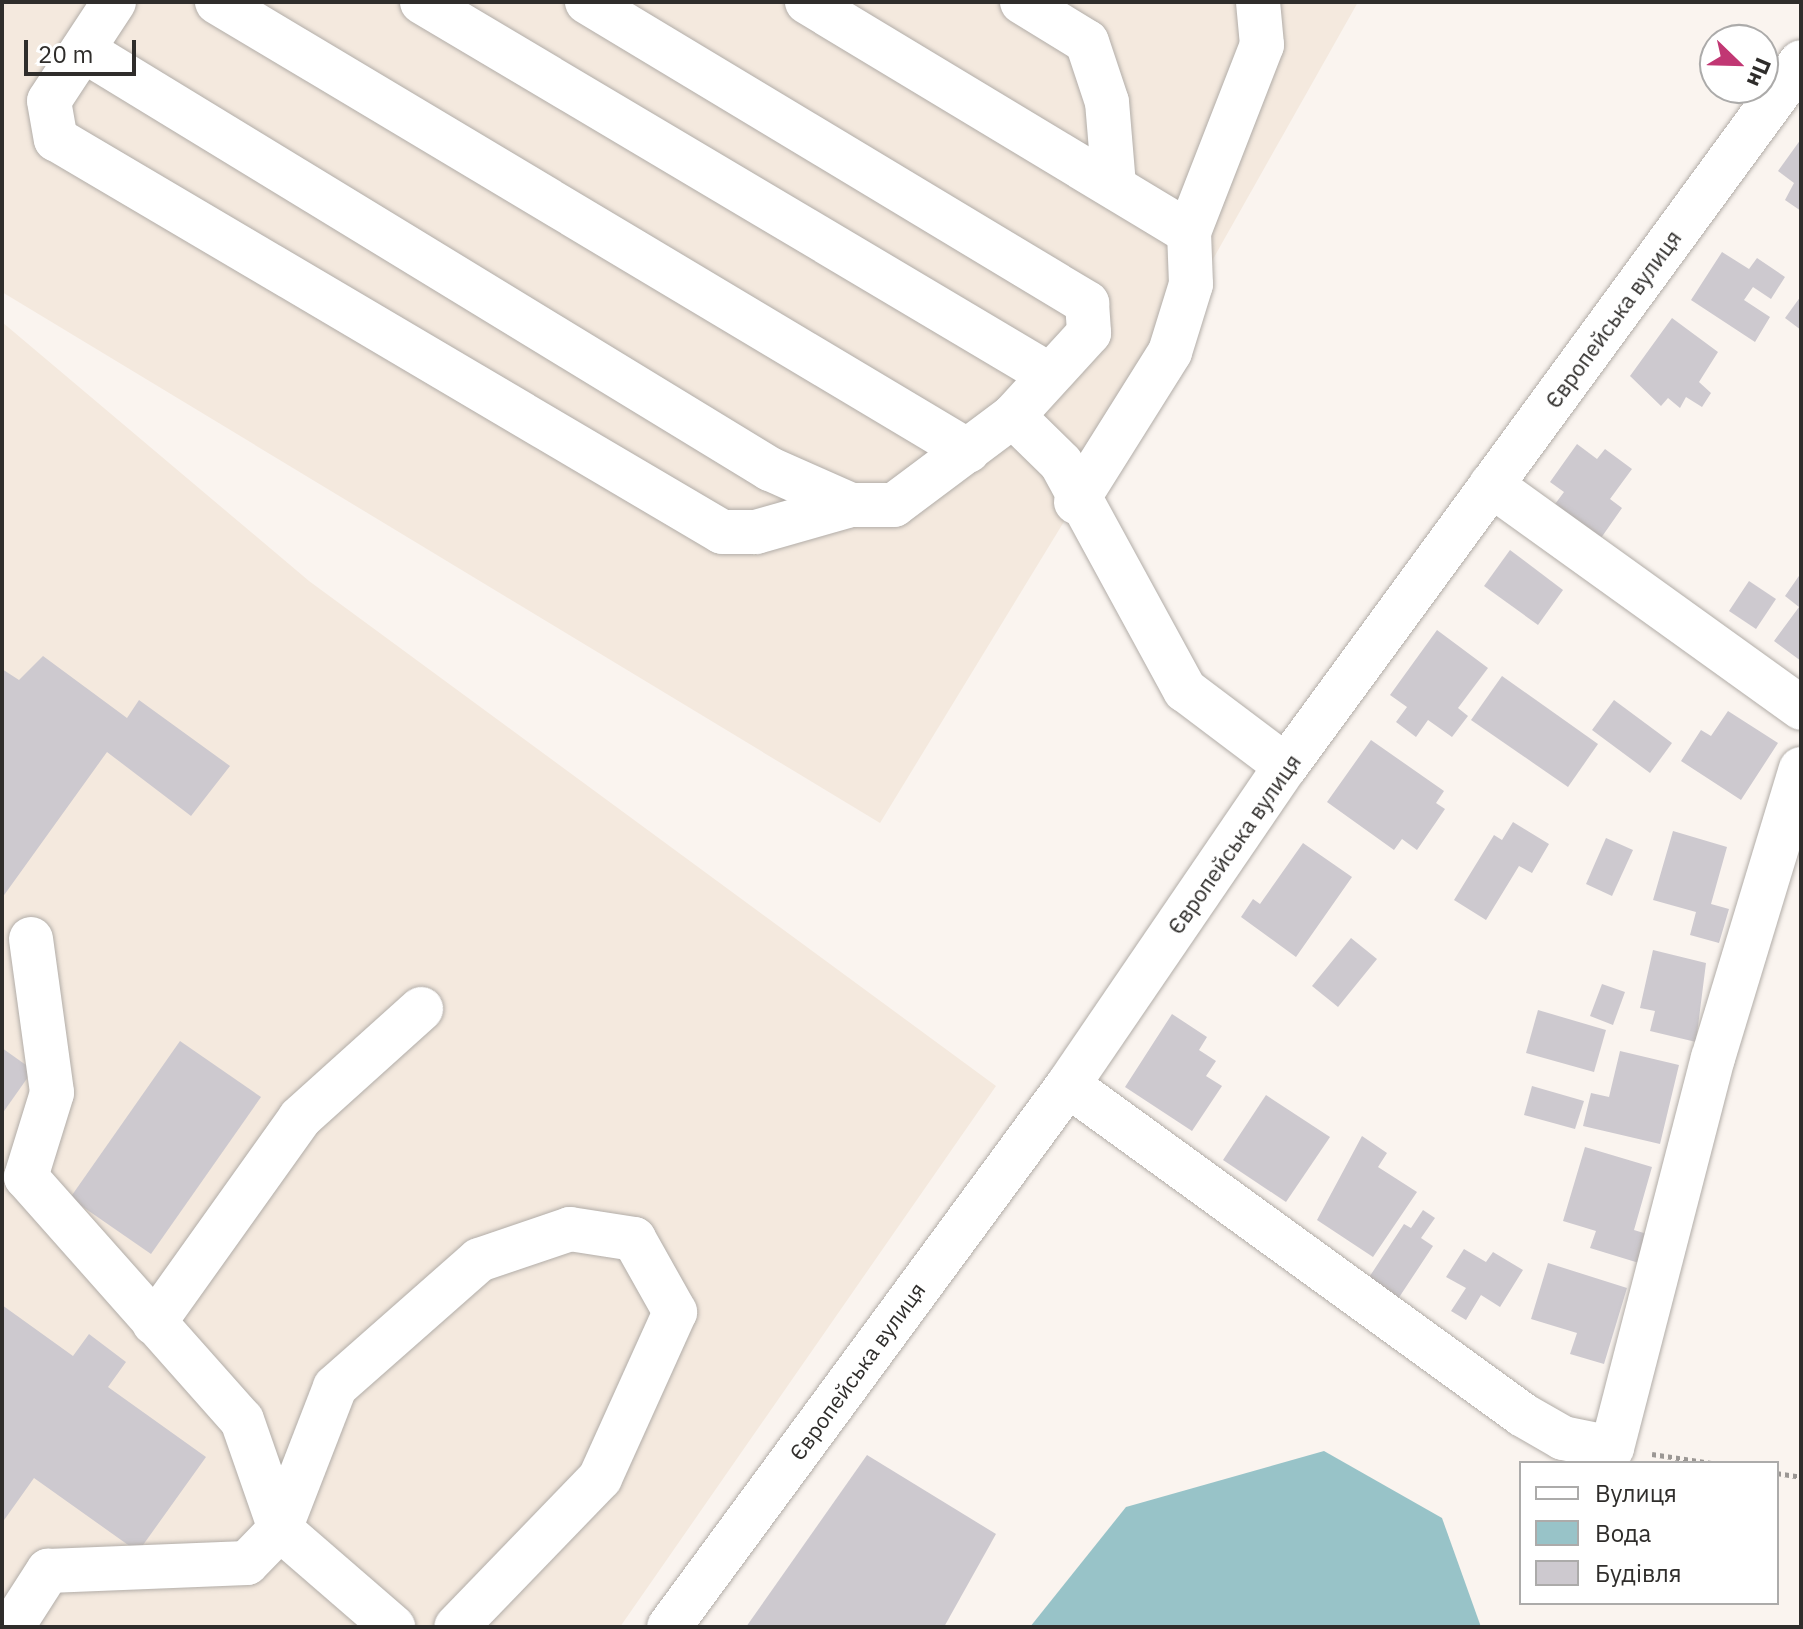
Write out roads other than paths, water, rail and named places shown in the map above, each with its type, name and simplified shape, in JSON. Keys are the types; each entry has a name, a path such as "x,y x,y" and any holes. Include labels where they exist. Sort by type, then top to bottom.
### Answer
{"street":[{"path":"114,2 49,101 56,139 722,532 756,532 851,505 894,505 1013,416 1089,333 1087,303 587,2"},
{"path":"217,2 968,451"},
{"path":"422,2 1050,375"},
{"path":"807,2 1189,232"},
{"path":"1022,2 1087,42 1107,102 1114,186"},
{"path":"1076,502 1170,352 1191,284 1189,232 1262,45 1258,2"},
{"path":"83,50 770,469 851,505"},
{"name":"Європейська вулиця","path":"669,1627 1068,1085 1286,766 1801,62"},
{"path":"1013,416 1061,463 1076,502 1185,690 1286,766"},
{"path":"1491,485 1801,708"},
{"path":"1068,1085 1523,1415 1563,1438 1612,1448 1713,1058 1801,769"},
{"path":"31,939 52,1093 26,1177 242,1420 280,1529 393,1627"},
{"path":"154,1323 300,1118 421,1009"},
{"path":"12,1627 48,1571 247,1563 280,1529 335,1387 479,1260 570,1229 634,1239 675,1312 600,1478 456,1627"}],"water":[{"path":"1324,1451 1442,1518 1481,1627 1030,1627 1126,1507"}]}
